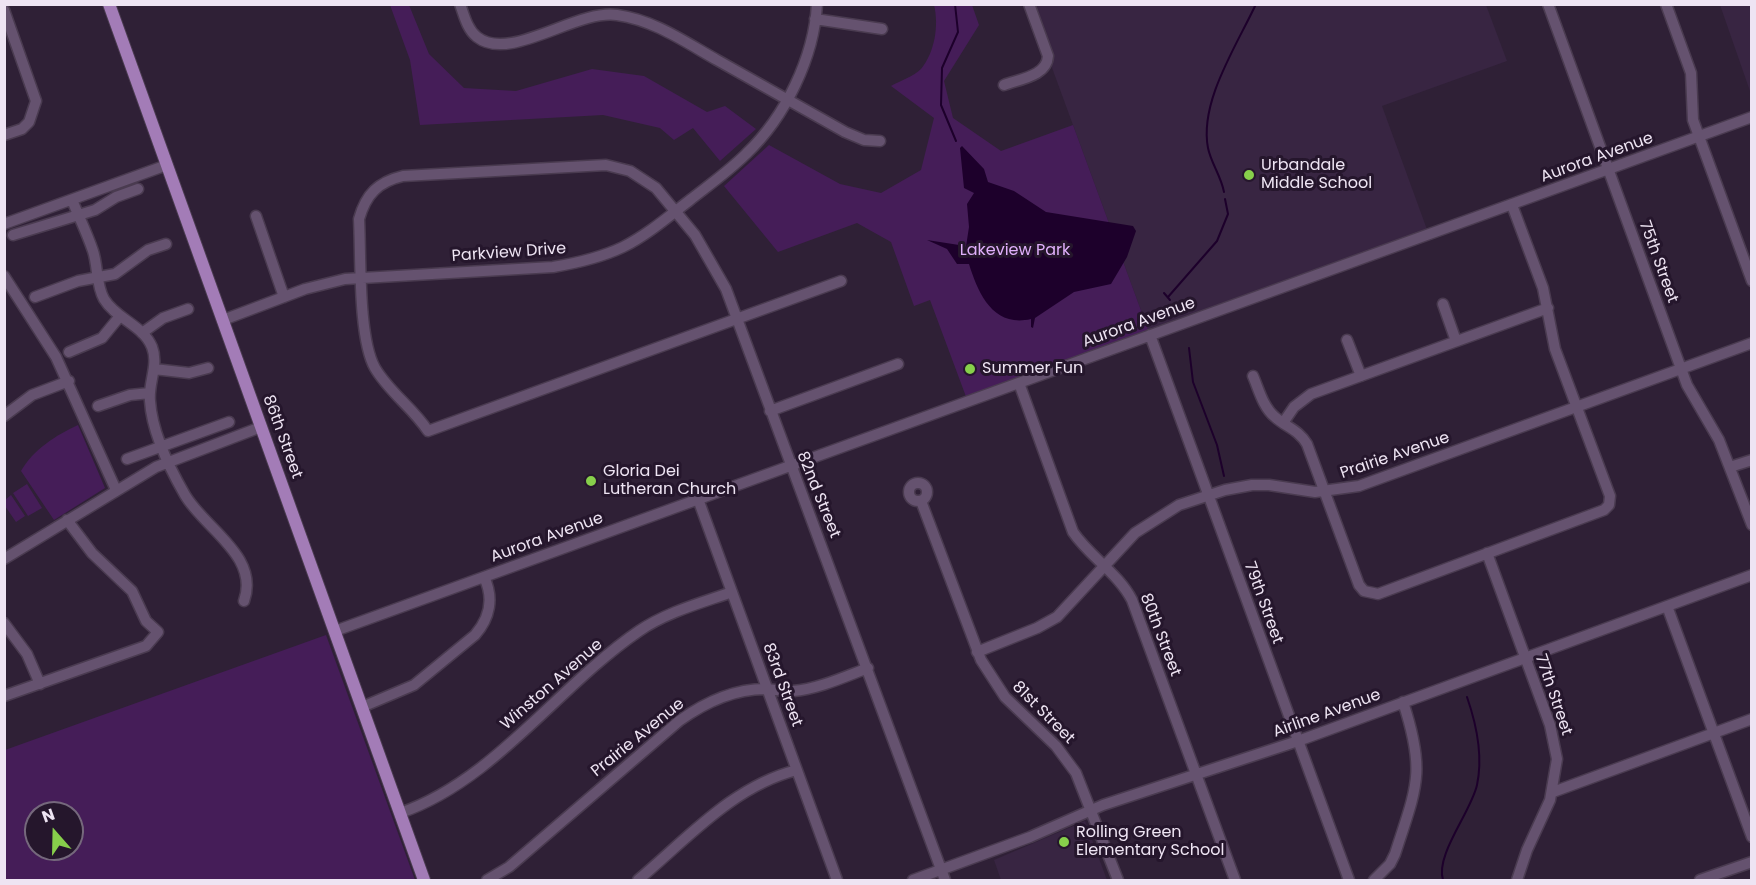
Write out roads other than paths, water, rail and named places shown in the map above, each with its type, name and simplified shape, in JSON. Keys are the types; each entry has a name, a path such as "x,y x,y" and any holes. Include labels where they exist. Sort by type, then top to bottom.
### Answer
{"main road":[{"name":"86th Street","path":"109,4 424,880"}],"street":[{"path":"4,135 22,129 32,116 36,101 4,9 16,4"},
{"path":"460,4 468,24 477,37 493,44 513,42 584,18 607,14 634,18 669,33 845,132 864,140 880,141"},
{"name":"Parkview Drive","path":"223,320 325,283 362,277 553,267 582,262 623,247 675,212 747,153 764,135 787,99 807,54 817,4"},
{"path":"1004,85 1039,73 1048,63 1048,56 1029,4"},
{"name":"75th Street","path":"1548,4 1681,368 1730,467 1752,525"},
{"path":"1666,4 1691,73 1691,109 1699,137 1752,281"},
{"path":"815,19 882,29"},
{"name":"Aurora Avenue","path":"335,632 1752,117"},
{"path":"4,224 167,165"},
{"name":"82nd Street","path":"362,277 359,219 364,203 379,185 403,176 606,165 630,171 645,179 675,212 712,261 738,319 790,466 868,668 943,875"},
{"path":"13,235 78,215 138,189"},
{"path":"72,200 93,252 98,279 106,302 142,333 152,349 154,369 150,393 152,413 163,446 185,495 198,514 236,554 248,587 244,601"},
{"path":"1253,376 1267,409 1302,435 1307,444 1359,585 1367,592 1378,594 1604,510 1609,505 1610,496 1555,349 1548,308 1512,205"},
{"path":"256,216 284,297"},
{"path":"35,297 78,281 115,274 148,250 166,244"},
{"path":"4,276 69,381 116,490"},
{"path":"362,277 366,335 372,360 384,382 408,404 428,431 841,281"},
{"path":"1443,304 1456,341"},
{"path":"1283,423 1304,398 1548,308"},
{"path":"142,333 164,318 189,309"},
{"path":"69,352 102,338 120,316"},
{"name":"79th Street","path":"1150,335 1349,880"},
{"path":"1347,340 1360,376"},
{"name":"Prairie Avenue","path":"977,652 1037,628 1057,616 1149,522 1179,505 1254,485 1324,491 1359,486 1752,343"},
{"path":"770,411 898,364"},
{"path":"154,369 189,373 208,368"},
{"path":"4,416 32,394 69,381"},
{"name":"80th Street","path":"1019,383 1073,532 1084,548 1124,587 1132,600 1234,880"},
{"path":"98,406 130,395 150,393"},
{"path":"126,459 229,422"},
{"path":"4,559 116,490 169,461 261,426"},
{"path":"1730,467 1752,460"},
{"name":"83rd Street","path":"698,500 837,880"},
{"name":"81st Street","path":"921,501 977,652 1005,697 1067,759 1084,788 1118,880"},
{"path":"4,696 147,646 158,632 146,621 132,591 92,553 67,520"},
{"name":"77th Street","path":"1487,553 1556,747 1553,792 1522,863 1517,880"},
{"name":"Airline Avenue","path":"913,880 943,875 1092,809 1298,741 1752,575"},
{"path":"362,707 414,685 475,635 488,614 490,604 484,577"},
{"name":"Winston Avenue","path":"400,813 435,800 470,776 640,630 675,613 732,592"},
{"path":"1667,606 1752,837"},
{"path":"4,623 27,654 40,684"},
{"name":"Prairie Avenue","path":"487,880 509,867 692,712 734,693 767,689 791,692 810,688 868,668"},
{"path":"1374,880 1390,864 1395,854 1418,779 1418,756 1403,702"},
{"path":"1553,792 1752,719"},
{"path":"638,880 737,796 759,783 797,770"},
{"path":"1700,880 1752,861"}],"waterway":[{"path":"955,4 958,32 942,68 941,105 956,141"},
{"path":"1224,192 1208,148 1209,112 1214,93 1230,55 1256,4"},
{"path":"1168,297 1217,241 1228,214 1225,199"},
{"path":"1164,293 1170,300"},
{"path":"1189,348 1193,382 1217,445 1224,476"},
{"path":"1443,880 1444,858 1473,796 1479,774 1478,740 1467,697"}],"place":[{"name":"Urbandale Middle School","path":"1249,175"},
{"name":"Summer Fun","path":"970,369"},
{"name":"Gloria Dei Lutheran Church","path":"591,481"},
{"name":"Rolling Green Elementary School","path":"1064,842"}],"park label":[{"name":"Lakeview Park","path":"1015,251"}]}
